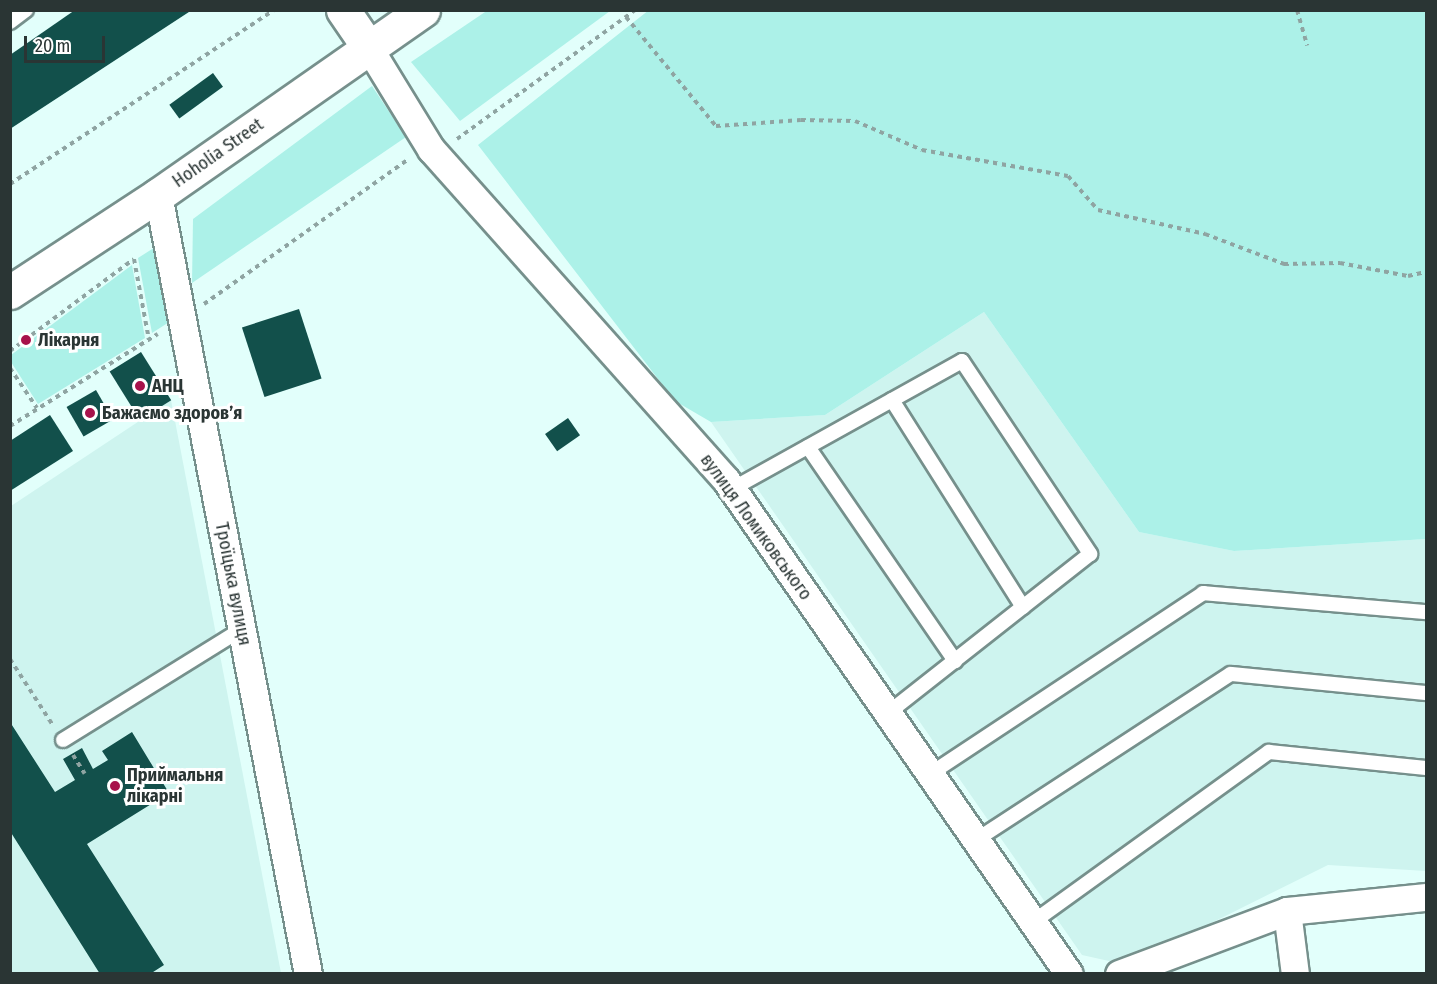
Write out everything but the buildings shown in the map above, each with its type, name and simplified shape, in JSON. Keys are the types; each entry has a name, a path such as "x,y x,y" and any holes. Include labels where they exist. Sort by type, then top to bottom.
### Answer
{"street":[{"path":"343,10 369,48"},
{"name":"Hoholia Street","path":"10,292 158,195 423,10"},
{"name":"вулиця Ломиковського","path":"369,48 431,149 732,489 1069,974"},
{"name":"Троїцька вулиця","path":"158,195 308,974"},
{"path":"1119,974 1287,911 1426,897"},
{"path":"1287,911 1295,974"}],"lane":[{"path":"10,21 26,10"},
{"path":"732,489 962,361 1090,554 888,713"},
{"path":"892,400 1023,607"},
{"path":"808,447 955,660"},
{"path":"930,774 1203,593 1426,612"},
{"path":"63,740 242,630"},
{"path":"976,840 1231,674 1426,693"},
{"path":"1033,922 1269,752 1426,768"}],"path":[{"path":"10,184 274,10"},
{"path":"10,426 182,319 412,157 468,135 635,10"},
{"path":"1297,10 1307,46"},
{"path":"626,17 716,126 801,120 855,122 922,150 1068,176 1098,210 1205,234 1284,264 1340,263 1408,276 1426,272"},
{"path":"10,351 134,259 149,340"},
{"path":"10,368 38,408"},
{"path":"10,659 85,774"}],"shaded area":[{"path":"488,10 610,11 460,121 411,62"},
{"path":"649,10 1426,11 1426,539 1234,551 1139,532 984,312 825,415 711,422 675,401 478,145"},
{"path":"372,86 406,137 192,283 193,219"},
{"path":"160,244 174,319 152,333 138,258"},
{"path":"132,265 145,338 38,404 11,362 11,355"},
{"path":"984,312 1139,532 1234,551 1426,539 1426,871 1328,865 1127,965 1082,955 711,422 825,415"},
{"path":"171,400 281,973 11,974 11,506"}],"place":[{"name":"Лікарня","path":"26,340"},
{"name":"АНЦ","path":"140,386"},
{"name":"Бажаємо здоровʼя","path":"90,413"},
{"name":"Приймальня лікарні","path":"115,786"}]}
